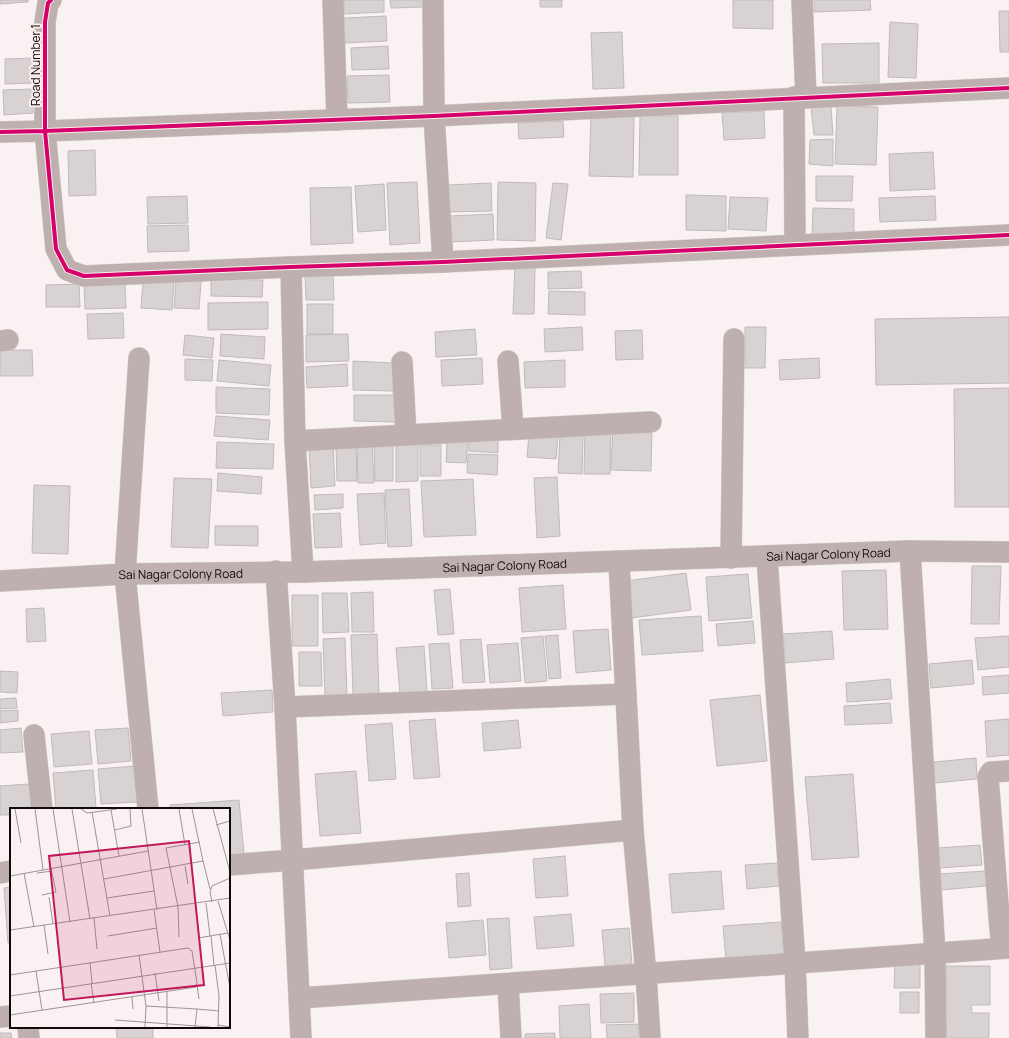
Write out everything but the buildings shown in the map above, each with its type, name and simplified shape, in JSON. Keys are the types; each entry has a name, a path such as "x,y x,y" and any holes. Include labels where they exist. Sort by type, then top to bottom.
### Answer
{"street":[{"path":"333,0 337,120"},
{"path":"432,0 434,116 443,262"},
{"path":"795,245 802,0"},
{"name":"Road Number 1","path":"49,1 45,22 45,131 56,249 67,270 84,276 443,262 1009,235"},
{"path":"0,132 434,116 1009,88"},
{"path":"291,267 295,441 303,572"},
{"path":"731,558 734,339"},
{"path":"139,358 125,574 148,808"},
{"path":"508,361 513,429"},
{"path":"402,362 406,435"},
{"path":"295,441 651,422"},
{"path":"910,551 934,953 936,1038"},
{"name":"Sai Nagar Colony Road","path":"0,581 125,574 276,571 303,572 910,551 1009,552"},
{"path":"767,557 795,963 798,1038"},
{"path":"619,562 633,830 650,1038"},
{"path":"276,571 285,707 301,1038"},
{"path":"285,707 626,694"},
{"path":"34,735 42,808"},
{"path":"300,998 646,975 934,953 1005,938 988,777 991,772 1009,771"},
{"path":"230,865 633,830"},
{"path":"0,873 10,871"},
{"path":"508,984 511,1038"},
{"path":"28,1028 29,1038"}],"cycle path":[{"path":"51,0 48,3 45,22 45,131 56,249 67,270 84,276 443,262 1009,235"},
{"path":"0,132 434,116 1009,88"}]}
